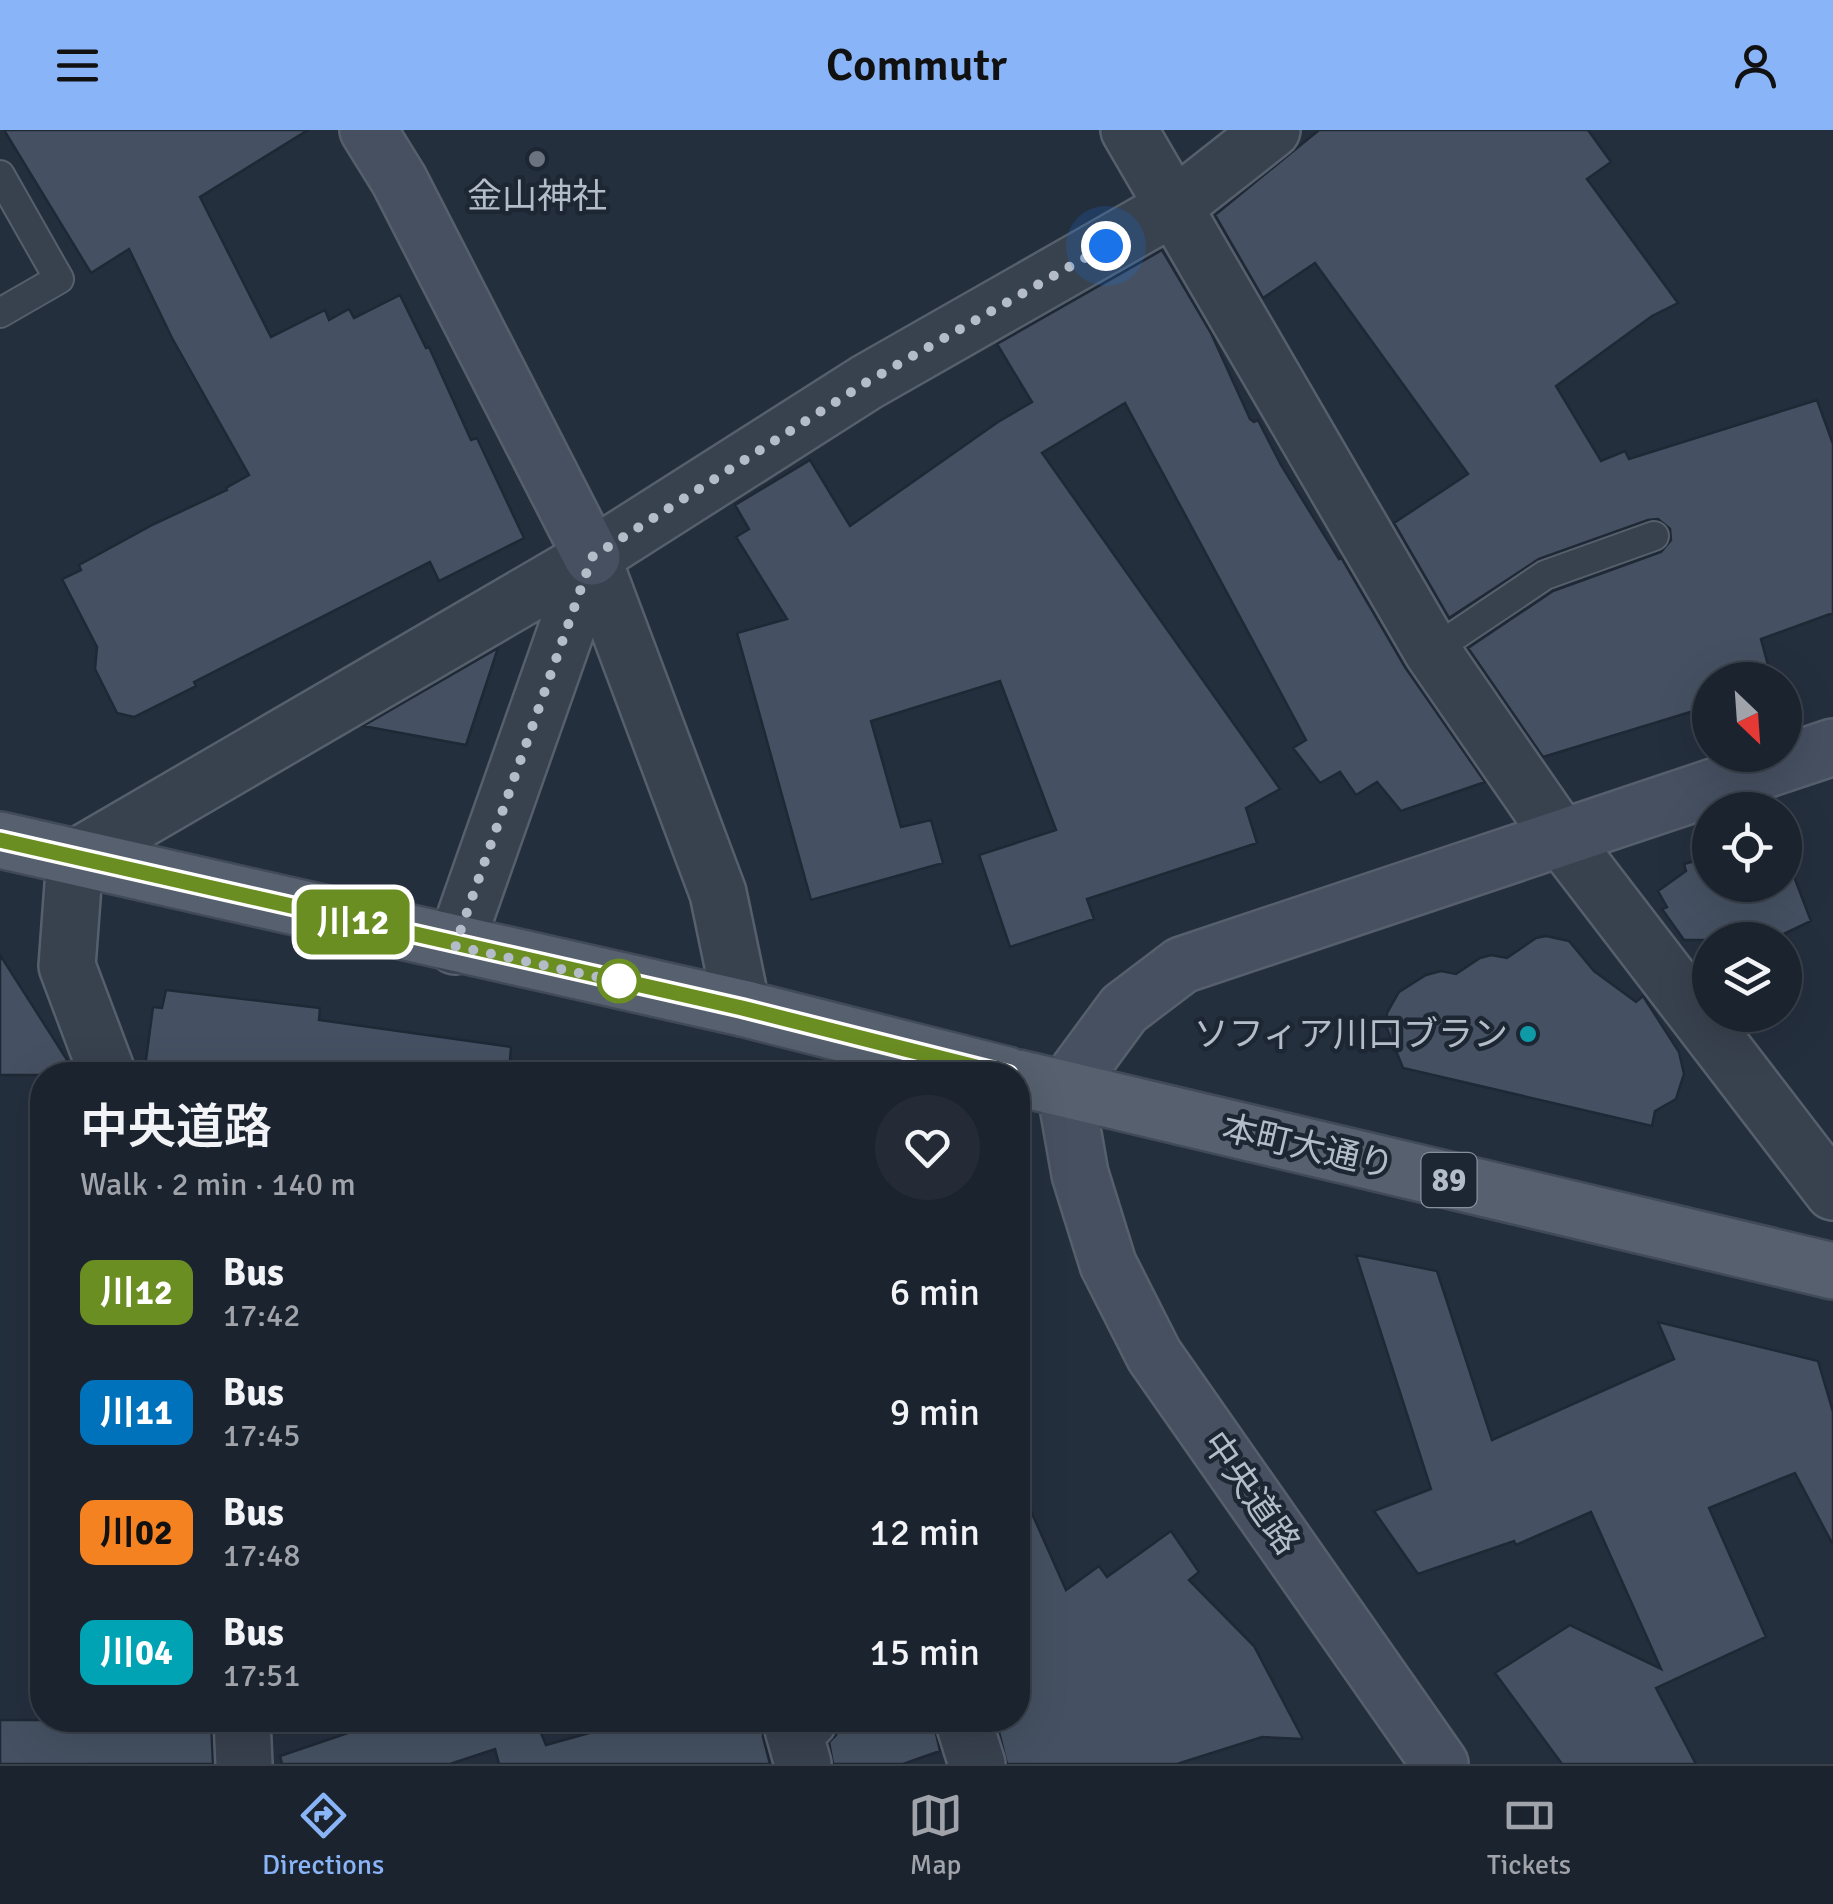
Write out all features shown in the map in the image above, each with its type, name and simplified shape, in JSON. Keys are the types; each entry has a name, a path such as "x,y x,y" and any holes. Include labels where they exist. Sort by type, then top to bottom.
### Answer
{"main road":[{"path":"0,840 742,1008 956,1062"},
{"name":"本町大通り","path":"1041,1083 1833,1271"}],"street":[{"path":"368,130 399,180 592,557 718,893 742,1008"},
{"path":"1129,130 1432,651 1560,836 1833,1192"},
{"path":"103,1062 67,966 76,858 592,557 867,382 1174,207 1272,130"},
{"path":"455,946 592,557"},
{"path":"1041,1083 1182,965 1833,746"},
{"name":"中央道路","path":"1041,1083 1080,1174 1108,1264 1154,1355 1440,1764"},
{"path":"243,1732 244,1764"},
{"path":"794,1732 803,1764"},
{"path":"967,1732 976,1764"}],"lane":[{"path":"0,175 59,279 0,313"},
{"path":"1432,651 1545,575 1654,536"}],"building":[{"path":"4,130 308,130 200,197 271,337 325,310 329,320 349,309 354,318 400,295 426,348 429,347 471,440 477,438 524,538 439,581 430,562 194,682 196,686 134,717 117,713 95,669 97,647 62,579 81,570 79,565 249,475 172,338 129,249 91,273"},
{"path":"1319,130 1588,130 1611,162 1587,179 1678,303 1652,316 1556,386 1601,461 1625,451 1629,459 1817,400 1833,444 1833,613 1761,639 1767,662 1692,662 1692,711 1543,757 1468,648 1553,591 1661,552 1671,540 1670,529 1658,519 1648,520 1539,559 1449,618 1394,523 1468,474 1315,263 1263,298 1215,215"},
{"path":"1162,250 1211,333 1250,419 1258,420 1281,465 1341,557 1405,667 1485,782 1401,811 1377,782 1356,795 1340,772 1320,783 1293,748 1306,740 1125,403 1042,453 1280,789 1246,808 1257,843 1087,899 1094,919 1010,947 979,855 1056,830 1000,681 871,721 901,827 931,820 943,863 811,900 737,633 787,619 736,537 749,529 735,505 810,460 850,526 1032,402 997,344"},
{"path":"498,648 466,745 363,726"},
{"path":"1692,862 1692,902 1802,902 1802,897 1811,921 1802,925 1802,922 1692,922 1692,940 1684,940 1662,909 1667,907 1658,891 1686,871 1684,864"},
{"name":"ソフィア川口ブラン","path":"1536,938 1569,941 1594,971 1636,1002 1643,996 1679,1052 1684,1074 1676,1099 1655,1111 1652,1126 1403,1068 1386,1026 1387,1013 1399,992 1426,975 1441,971 1456,974 1480,958 1507,958"},
{"path":"0,955 68,1062 30,1062 30,1075 0,1075"},
{"path":"166,990 320,1008 319,1020 511,1047 510,1062 146,1062 153,1007 162,1008"},
{"path":"1356,1255 1437,1271 1492,1440 1674,1359 1658,1322 1818,1361 1833,1412 1833,1545 1795,1473 1709,1508 1766,1637 1656,1688 1696,1764 1562,1764 1495,1673 1570,1625 1661,1669 1591,1512 1516,1545 1514,1541 1418,1574 1374,1511 1431,1489"},
{"path":"1030,1509 1066,1590 1099,1566 1107,1577 1171,1531 1199,1572 1189,1580 1254,1646 1303,1739 1262,1737 1177,1764 1007,1764 999,1732 1030,1732"},
{"path":"0,1720 30,1720 30,1732 212,1732 213,1764 0,1764"},
{"path":"351,1732 544,1732 541,1733 546,1745 593,1732 763,1732 770,1764 499,1764 495,1749 450,1764 282,1764 280,1756"},
{"path":"936,1732 940,1751 903,1764 833,1764 829,1742 836,1735"}],"bus line":[{"name":"川12","path":"0,840 742,1008 956,1062"}],"place":[{"name":"金山神社","path":"537,159"},
{"name":"ソフィア川口ブラン","path":"1528,1034"}],"route":[{"path":"619,981 634,985 455,946 592,557 867,382 1106,246"}]}
